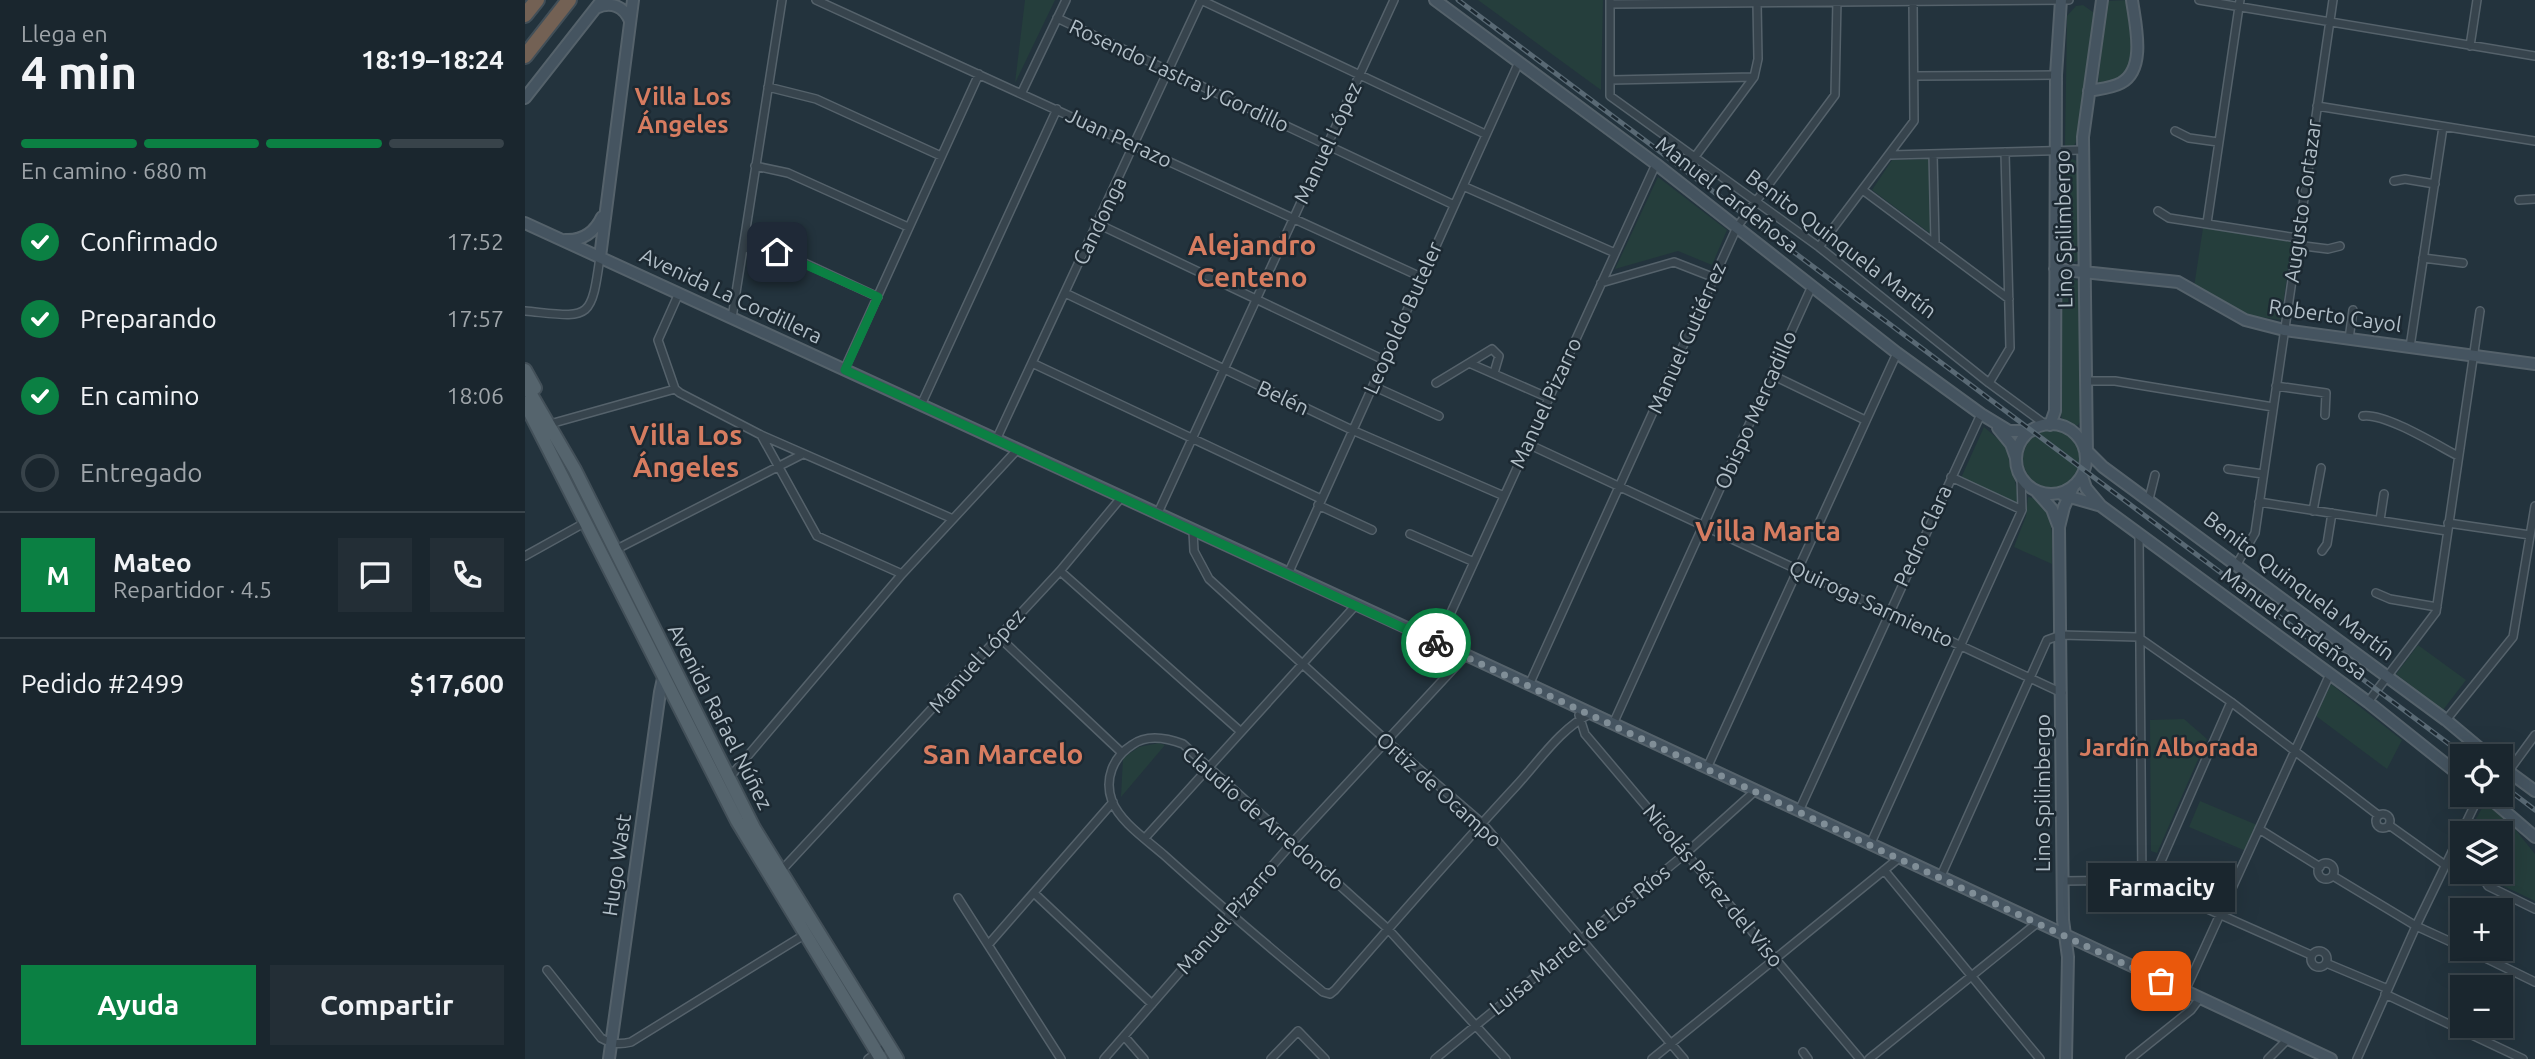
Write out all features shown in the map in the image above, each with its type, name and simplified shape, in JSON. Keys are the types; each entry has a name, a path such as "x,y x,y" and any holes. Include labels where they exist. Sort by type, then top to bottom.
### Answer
{"highway":[{"path":"525,15 537,0"},
{"path":"525,56 569,0"}],"main road":[{"path":"525,98 602,0"},
{"path":"600,257 603,215 633,0"},
{"name":"Manuel Cardeñosa","path":"1435,0 1656,164 1897,353 1980,414 2009,431 2031,431"},
{"name":"Lino Spilimbergo","path":"2066,1059 2068,957 2062,881 2059,527 2086,453 2083,150 2102,0"},
{"path":"2089,91 2117,85 2131,74 2137,54 2132,0"},
{"name":"Lino Spilimbergo","path":"2048,425 2055,411 2056,75 2064,1"},
{"path":"593,9 616,5 626,13 631,24"},
{"path":"565,240 578,240 587,235 599,224 603,215"},
{"name":"Avenida La Cordillera","path":"525,223 1120,499 1466,655 1582,713 1613,724 2331,1059"},
{"name":"Roberto Cayol","path":"2055,269 2178,282 2245,320 2284,330 2535,364"},
{"path":"525,370 547,420"},
{"name":"Avenida Rafael Núñez","path":"525,384 547,420 615,550 804,935 879,1054 897,1059"},
{"name":"Avenida Rafael Núñez","path":"525,403 561,468 737,821 775,875 879,1054"},
{"path":"525,417 561,468"},
{"name":"Manuel Cardeñosa","path":"1994,424 2008,440 2017,458"},
{"path":"2021,476 2017,458 2021,442 2031,431 2048,425 2070,430 2086,453"},
{"name":"Benito Quinquela Martín","path":"2086,453 2475,744"},
{"name":"Lino Spilimbergo","path":"2021,476 2052,509 2059,527"},
{"path":"2053,494 2078,481"},
{"name":"Manuel Cardeñosa","path":"2078,481 2101,506 2368,702 2450,767"},
{"name":"Lino Spilimbergo","path":"2035,489 2053,494"},
{"name":"Manuel Cardeñosa","path":"2053,494 2101,506"},
{"name":"Hugo Wast","path":"610,1054 668,656"},
{"path":"2513,775 2535,791"},
{"path":"2499,807 2535,837"},
{"path":"2508,814 2535,845"}],"street":[{"path":"732,318 782,0"},
{"name":"Juan Perazo","path":"816,0 1022,92 1421,277"},
{"path":"1022,92 1066,0"},
{"path":"1201,0 1485,134"},
{"name":"Candonga","path":"996,440 1136,145 1201,0"},
{"path":"1383,0 1393,2"},
{"path":"2199,0 2240,3 2535,56"},
{"name":"Augusto Cortazar","path":"2237,564 2255,536 2333,0"},
{"path":"2470,46 2477,0"},
{"path":"1754,76 1611,80 1610,2 2064,1"},
{"name":"Manuel López","path":"1157,515 1393,2"},
{"name":"Manuel Gutiérrez","path":"1529,685 1737,227 1835,95 1837,2"},
{"path":"1694,158 1754,76 1758,59 1757,3"},
{"path":"1819,247 1891,155 1913,121 1913,3"},
{"path":"2207,223 2240,3"},
{"name":"Rosendo Lastra y Gordillo","path":"1057,18 1454,205"},
{"name":"Leopoldo Buteler","path":"1288,574 1519,62"},
{"path":"845,370 979,74"},
{"path":"1914,76 2056,75"},
{"name":"Benito Quinquela Martín","path":"1611,80 1610,96 1819,247 1989,383 2048,425"},
{"path":"768,87 816,99 941,156"},
{"path":"2317,106 2535,141"},
{"path":"921,405 1057,109"},
{"path":"2410,347 2443,127"},
{"path":"2175,131 2189,138 2218,142"},
{"path":"1891,155 2083,150"},
{"path":"1989,383 2010,348 2005,152"},
{"path":"1933,154 1935,243"},
{"name":"Manuel Pizarro","path":"1437,643 1656,164"},
{"path":"755,166 788,173 908,227"},
{"path":"2394,181 2405,179 2435,184"},
{"path":"1463,186 1615,253"},
{"path":"1864,191 2009,299"},
{"path":"2519,200 2535,199"},
{"path":"2158,212 2169,218 2207,223 2328,248 2340,246"},
{"path":"1098,224 1384,360"},
{"path":"743,248 785,254 878,297"},
{"path":"525,311 570,315 583,311 593,302 600,257"},
{"path":"2423,258 2463,263"},
{"path":"1601,284 1674,262 1715,278"},
{"name":"Obispo Mercadillo","path":"1613,724 1812,286"},
{"path":"675,388 659,337 679,293"},
{"name":"Belén","path":"1065,293 1352,430 1504,496"},
{"path":"2349,339 2353,310"},
{"path":"2368,702 2433,618 2437,607 2480,311"},
{"path":"1436,383 1492,349 1499,356 1494,373"},
{"path":"1707,768 1897,353"},
{"path":"1032,363 1194,439 1372,530"},
{"path":"1469,363 1549,398"},
{"path":"1772,375 1865,420"},
{"path":"2087,381 2115,381 2273,407"},
{"path":"1373,386 1439,416"},
{"path":"2276,386 2326,393 2325,415"},
{"path":"547,420 675,388 761,435 953,519"},
{"name":"Pedro Clara","path":"1799,811 1980,414"},
{"path":"2363,416 2371,415 2458,456"},
{"path":"761,435 817,536 902,574"},
{"name":"Quiroga Sarmiento","path":"1528,444 2062,693"},
{"path":"729,778 902,574 1017,450"},
{"path":"615,550 779,469 803,454"},
{"path":"2313,510 2321,468"},
{"path":"2228,469 2263,474"},
{"path":"2149,499 2155,475"},
{"path":"1870,845 2022,510 2021,476"},
{"path":"1951,477 2022,510"},
{"path":"2380,520 2384,494"},
{"name":"Manuel López","path":"775,875 999,637 1120,499"},
{"path":"2259,502 2380,520 2531,535"},
{"path":"2446,720 2513,637 2535,506"},
{"path":"2322,551 2327,544 2332,513"},
{"path":"525,556 587,521"},
{"name":"Ortiz de Ocampo","path":"1193,531 1194,551 1209,579 1301,665 1482,823 1684,1059"},
{"path":"1410,534 1474,562"},
{"path":"2139,535 2142,880"},
{"path":"1060,570 1240,731"},
{"path":"2376,593 2390,600 2437,607"},
{"path":"1145,838 1355,606"},
{"path":"1940,878 2047,640 2061,635 2138,637 2231,702 2378,815 2386,814 2389,825 2445,865"},
{"path":"999,637 1121,752 1109,780 1113,802 1119,814 1230,915 1323,992 1331,994 1582,713"},
{"name":"Manuel Pizarro","path":"1104,1059 1293,842 1466,655"},
{"path":"2185,991 2330,674"},
{"path":"2151,884 2231,702"},
{"name":"Nicolás Pérez del Viso","path":"1582,713 1585,734 1860,1059"},
{"path":"2513,759 2535,735"},
{"name":"Claudio de Arredondo","path":"1121,752 1136,742 1151,738 1183,744 1388,929 1506,1059"},
{"name":"Luisa Martel de Los Ríos","path":"1435,1059 1580,937 1685,854 1755,791"},
{"path":"988,946 1113,802"},
{"path":"2259,829 2320,867 2319,875 2323,879 2333,876 2416,926 2450,942"},
{"path":"2357,1059 2450,856"},
{"path":"1652,1059 1899,858"},
{"path":"1884,870 2040,1059"},
{"path":"2062,881 2142,880 2311,956 2317,951 2322,952 2326,963 2523,1059"},
{"path":"2487,884 2535,908"},
{"path":"1035,894 1151,1004"},
{"path":"958,898 1061,1059"},
{"path":"1869,1059 2037,923"},
{"path":"547,970 610,1054 804,935"},
{"path":"2491,961 2535,982"},
{"path":"2130,1059 2191,1010 2200,998"},
{"path":"1271,1059 1298,1031 1325,1059"},
{"path":"1124,1036 1144,1059"},
{"path":"2268,1059 2288,1039"}],"green space":[{"path":"1025,0 1055,0 1015,83"},
{"path":"1478,0 1603,0 1601,90"},
{"path":"2128,0 2133,39 2128,66 2122,77 2112,82 2098,83 2107,1"},
{"path":"2083,5 2097,15 2078,139 2073,147 2065,147 2067,16 2076,6"},
{"path":"2068,157 2077,161 2079,260 2071,264 2061,259 2060,162"},
{"path":"1929,159 1931,234 1872,190 1892,160"},
{"path":"1658,177 1727,230 1712,265 1678,251 1615,269"},
{"path":"2203,228 2292,241 2281,320 2247,315 2194,287"},
{"path":"2069,277 2078,281 2084,416 2078,425 2072,427 2063,421 2060,412 2060,282"},
{"path":"1984,427 2006,446 2018,505 1961,478"},
{"path":"2046,430 2058,430 2073,438 2081,453 2081,465 2073,480 2058,488 2046,488 2031,480 2023,465 2023,453 2031,438"},
{"path":"2028,497 2038,500 2049,514 2052,564 2014,547 2026,516"},
{"path":"2418,645 2466,680 2443,710 2396,674"},
{"path":"2331,684 2402,740 2387,769 2316,716"},
{"path":"2184,719 2207,739 2157,853 2151,851 2150,720"},
{"path":"1159,743 1165,745 1121,797 1123,758 1139,747"},
{"path":"2200,801 2257,825 2246,851 2189,827"},
{"path":"2483,807 2493,807 2508,821 2475,821"},
{"path":"2513,827 2535,854 2535,901 2499,884 2513,884"}],"railway":[{"path":"1458,0 2450,745"},
{"path":"2513,793 2535,810"}],"way so far":[{"path":"1436,643 2161,981"}],"place":[{"name":"Farmacity","path":"2161,981"}],"district":[{"name":"Villa Los Ángeles","path":"683,111"},
{"name":"Alejandro Centeno","path":"1252,261"},
{"name":"Villa Los Ángeles","path":"686,451"},
{"name":"Villa Marta","path":"1768,531"},
{"name":"Jardín Alborada","path":"2169,748"},
{"name":"San Marcelo","path":"1003,754"}],"route":[{"path":"777,252 878,297 845,370 1436,643"}]}
